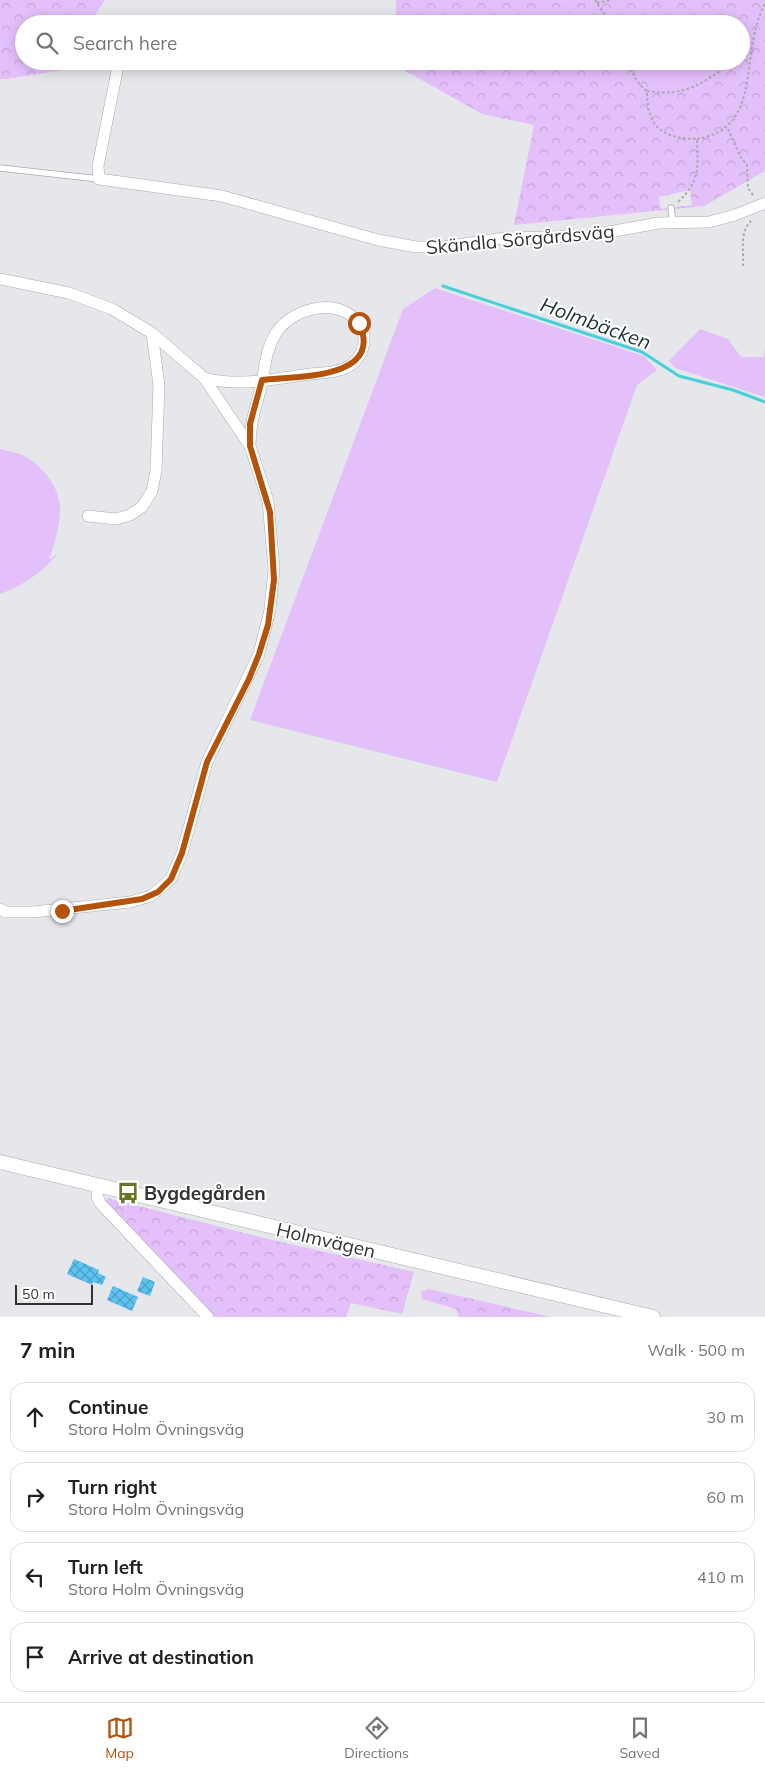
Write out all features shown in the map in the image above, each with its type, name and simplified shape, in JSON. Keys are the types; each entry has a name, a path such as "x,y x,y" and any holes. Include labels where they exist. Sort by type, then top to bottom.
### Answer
{"street":[{"path":"99,179 98,166 117,70"},
{"name":"Skändla Sörgårdsväg","path":"99,179 222,196 378,240 416,248 444,247 514,237 586,236 673,222 718,220 762,204"},
{"path":"0,279 88,298 123,314 152,333 204,378 250,446"},
{"path":"0,909 6,912 43,912 130,902 151,896 171,879 182,853 207,762 249,679 263,640 270,610 274,562 270,512 250,446 250,424 262,380 263,366 272,340 281,327 297,314 319,308 336,309 350,314 359,323 364,345 359,359 351,365 336,371 262,380 235,384 204,378"},
{"path":"88,516 116,519 130,515 142,507 152,491 156,471 158,385 152,333"},
{"name":"Holmvägen","path":"0,1162 653,1317"},
{"path":"99,1186 97,1196 100,1203 208,1317"}],"lane":[{"name":"Skändla Sörgårdsväg","path":"0,168 99,179"},
{"path":"671,208 673,222"}],"path":[{"path":"605,15 596,1 611,0"},
{"path":"647,91 649,112 654,124 668,136 697,140 709,138 728,129 744,106 751,76 752,52 758,16 765,4"},
{"path":"630,70 640,85 647,91 678,92 697,87 722,70"},
{"path":"728,129 740,156 747,165 748,188 762,204"},
{"path":"671,208 694,184 698,172 697,140"},
{"path":"743,266 743,236 746,226 752,219"}],"green space":[{"path":"0,0 105,0 95,15 15,15 15,70 62,70 0,79"},
{"path":"396,0 765,0 765,171 704,206 514,225 534,125 482,114 404,70 652,70 652,83 661,88 696,85 715,70 750,70 750,15 396,15","holes":["690,190 692,205 660,209 659,197"]},
{"path":"651,70 715,70 696,85 661,88 652,83"},
{"path":"435,288 644,356 657,370 637,385 497,782 250,720 403,309"},
{"path":"700,329 728,339 741,357 764,357 765,347 765,397 675,368 669,361"},
{"path":"0,449 22,455 42,469 52,483 59,498 60,518 49,559 58,554 32,578 0,594"},
{"path":"107,1198 268,1239 414,1272 402,1314 351,1303 346,1317 213,1317 106,1203"},
{"path":"429,1289 551,1317 459,1317 456,1309 422,1299 421,1292"}],"building":[{"path":"74,1259 99,1270 98,1273 106,1277 102,1285 93,1282 92,1285 67,1274"},
{"path":"143,1277 155,1282 150,1296 137,1291"},
{"path":"113,1286 138,1297 132,1311 107,1300"}],"waterway":[{"name":"Holmbäcken","path":"443,286 642,352 679,376 733,390 765,402"}],"place":[{"name":"Bygdegården","path":"128,1193"}],"route":[{"path":"62,911 113,905 142,899 158,892 171,879 182,853 201,778 207,762 249,679 268,625 274,580 274,554 270,512 265,489 250,446 250,424 262,380 342,370 351,365 359,359 364,345 363,333 359,323"}]}
